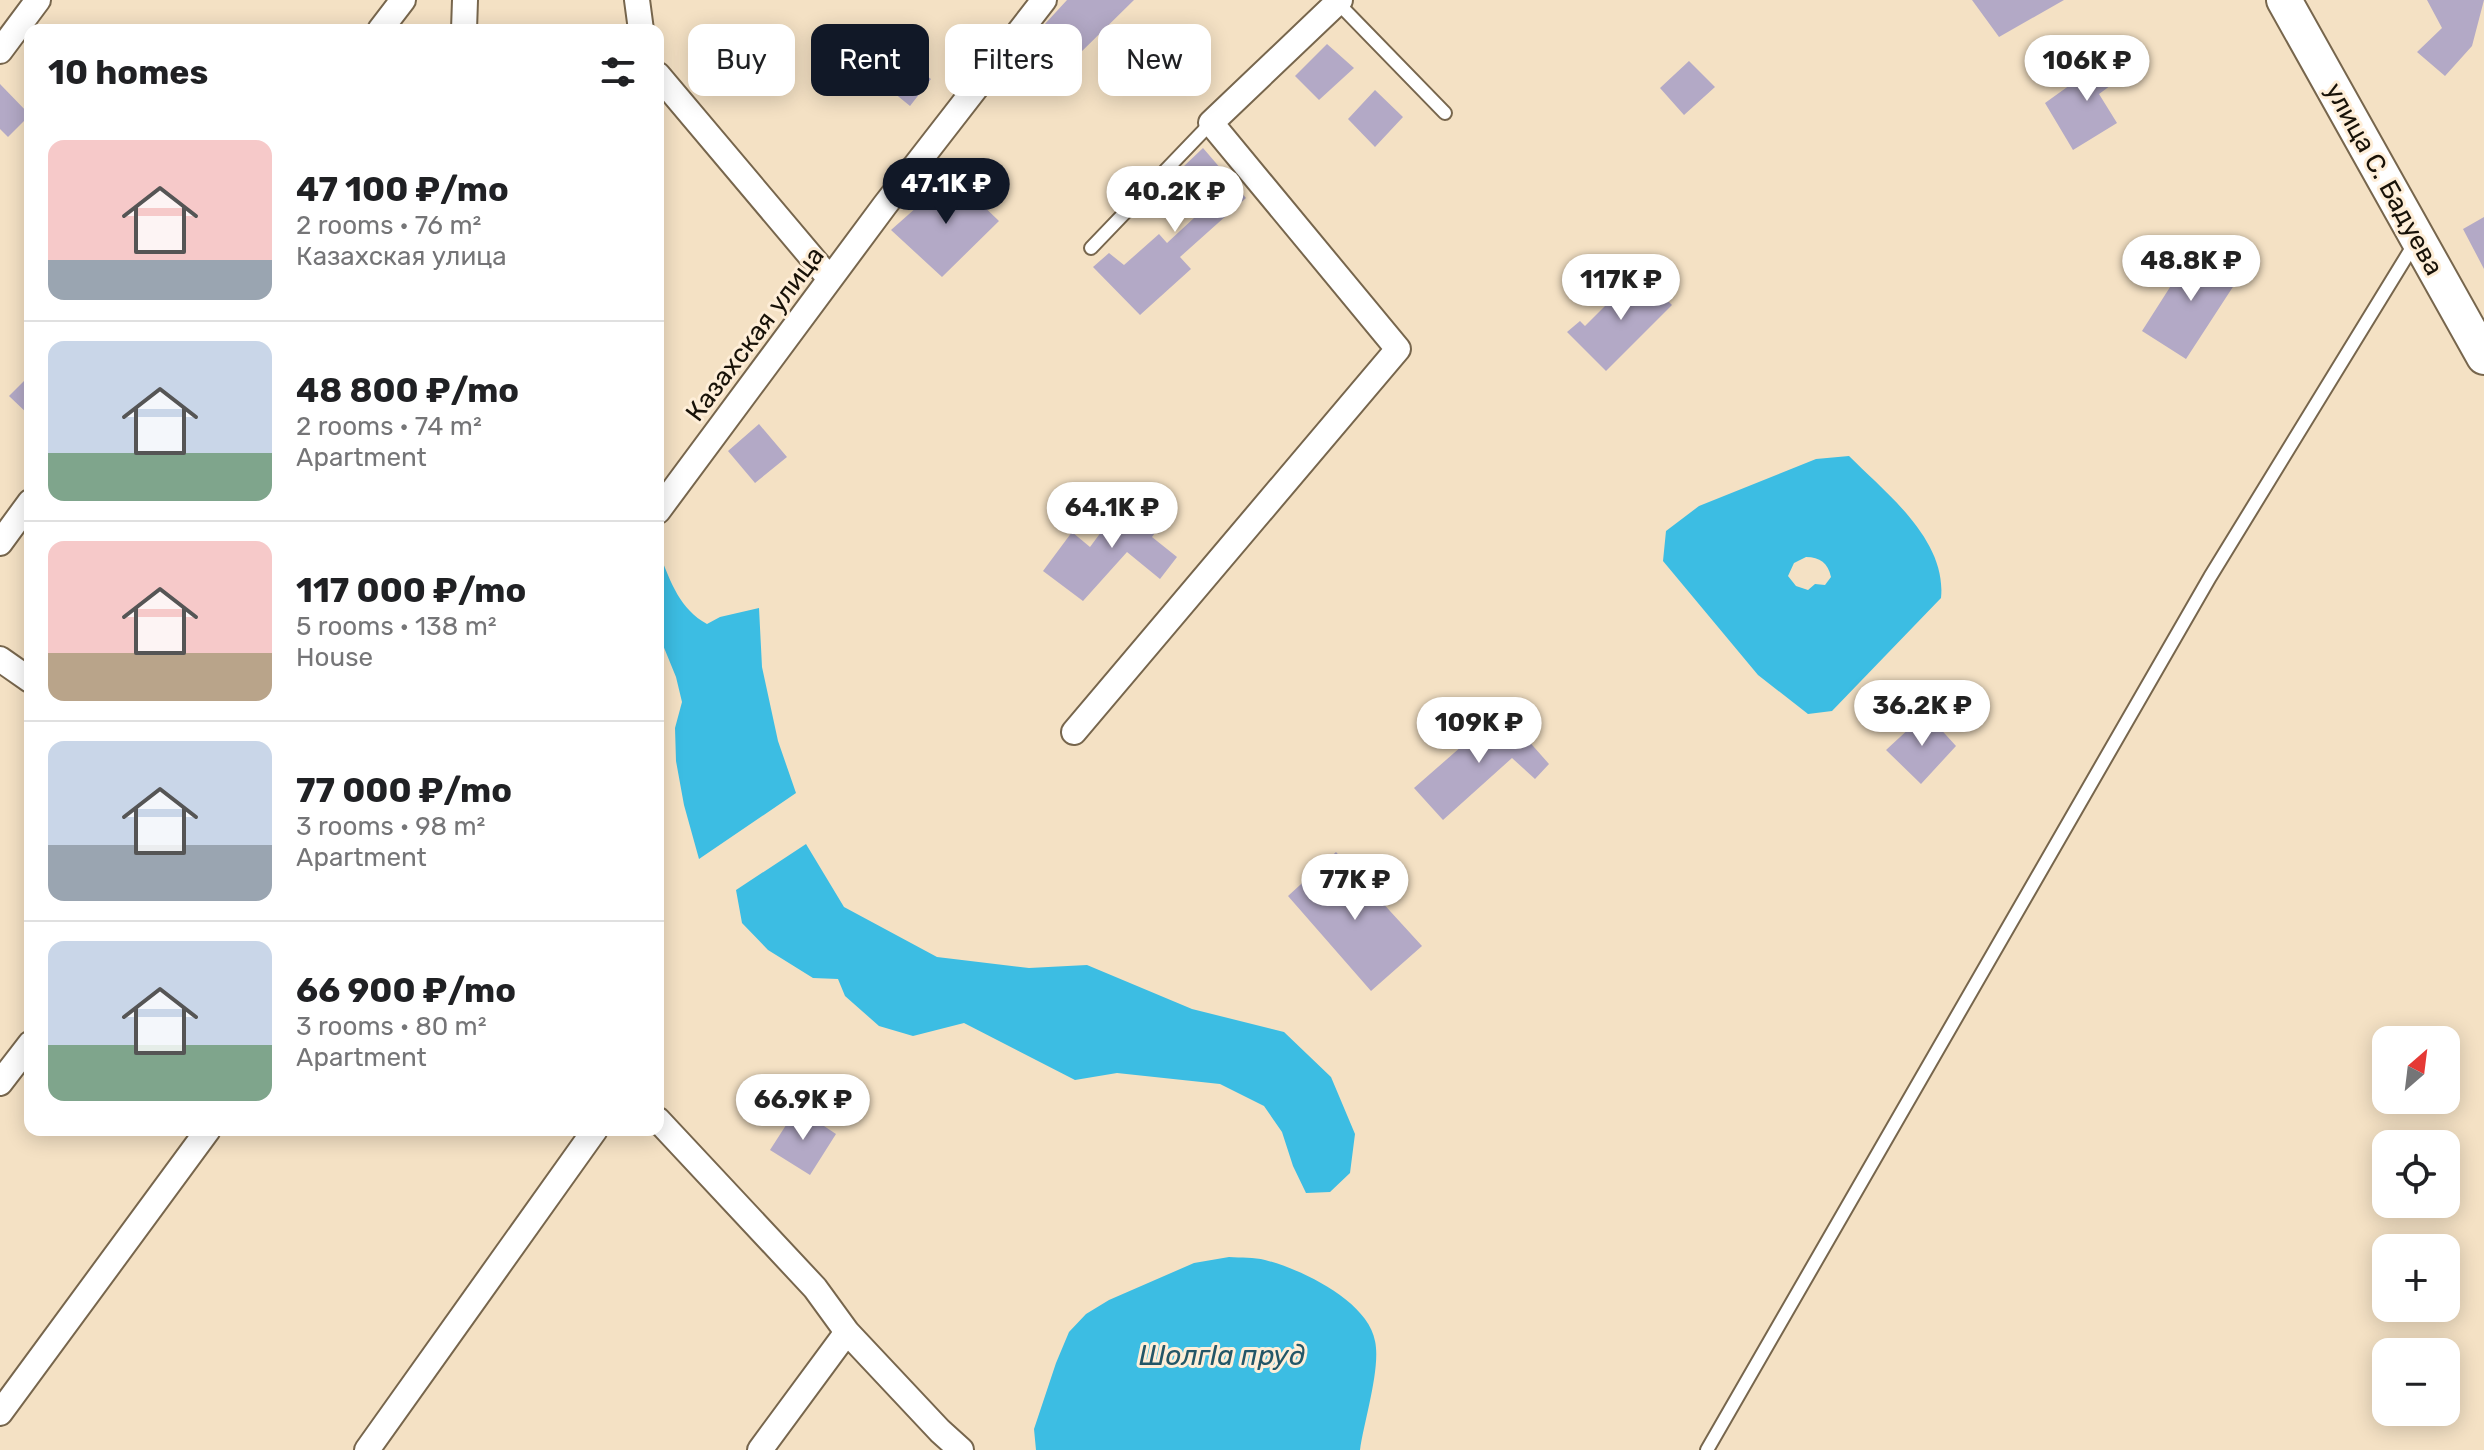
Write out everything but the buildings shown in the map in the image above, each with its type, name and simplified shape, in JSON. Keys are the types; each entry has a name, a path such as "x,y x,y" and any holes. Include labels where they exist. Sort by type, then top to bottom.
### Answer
{"main road":[{"name":"улица С. Бадуева","path":"2284,0 2484,357"}],"street":[{"path":"0,51 38,0"},
{"path":"385,24 403,0"},
{"path":"464,24 465,0"},
{"path":"637,0 640,24"},
{"name":"Казахская улица","path":"664,503 830,279 1044,0"},
{"path":"1074,732 1398,349 1211,123 1338,1"},
{"path":"664,82 830,279"},
{"path":"0,543 24,510"},
{"path":"0,659 24,676"},
{"path":"0,1083 24,1052"},
{"path":"664,1126 815,1288 847,1332 961,1450"},
{"path":"0,1413 204,1136"},
{"path":"367,1450 591,1136"},
{"path":"760,1450 847,1332"}],"lane":[{"path":"1338,1 1445,113"},
{"path":"1091,248 1211,123"},
{"path":"1707,1450 2202,591 2418,239"}],"water":[{"path":"1849,456 1896,502 1924,537 1934,557 1940,577 1941,598 1832,711 1808,714 1758,675 1663,561 1666,531 1699,506 1816,459","holes":["1811,557 1825,565 1831,577 1825,585 1815,584 1808,590 1796,586 1788,576 1794,563"]},
{"path":"664,564 683,603 707,624 720,617 759,608 762,667 778,741 796,793 699,859 676,761 675,728 682,702 664,648"},
{"path":"806,844 844,907 937,957 1029,968 1087,965 1192,1009 1284,1032 1331,1077 1355,1134 1350,1173 1330,1192 1306,1193 1282,1132 1264,1106 1220,1084 1117,1073 1075,1080 964,1023 913,1036 879,1026 845,996 838,979 813,978 768,950 742,923 736,890"},
{"name":"ШолгIа пруд","path":"1229,1257 1265,1260 1314,1279 1347,1300 1370,1326 1375,1341 1376,1365 1360,1450 1036,1450 1034,1429 1056,1363 1069,1332 1086,1314 1109,1300 1194,1263"}]}
